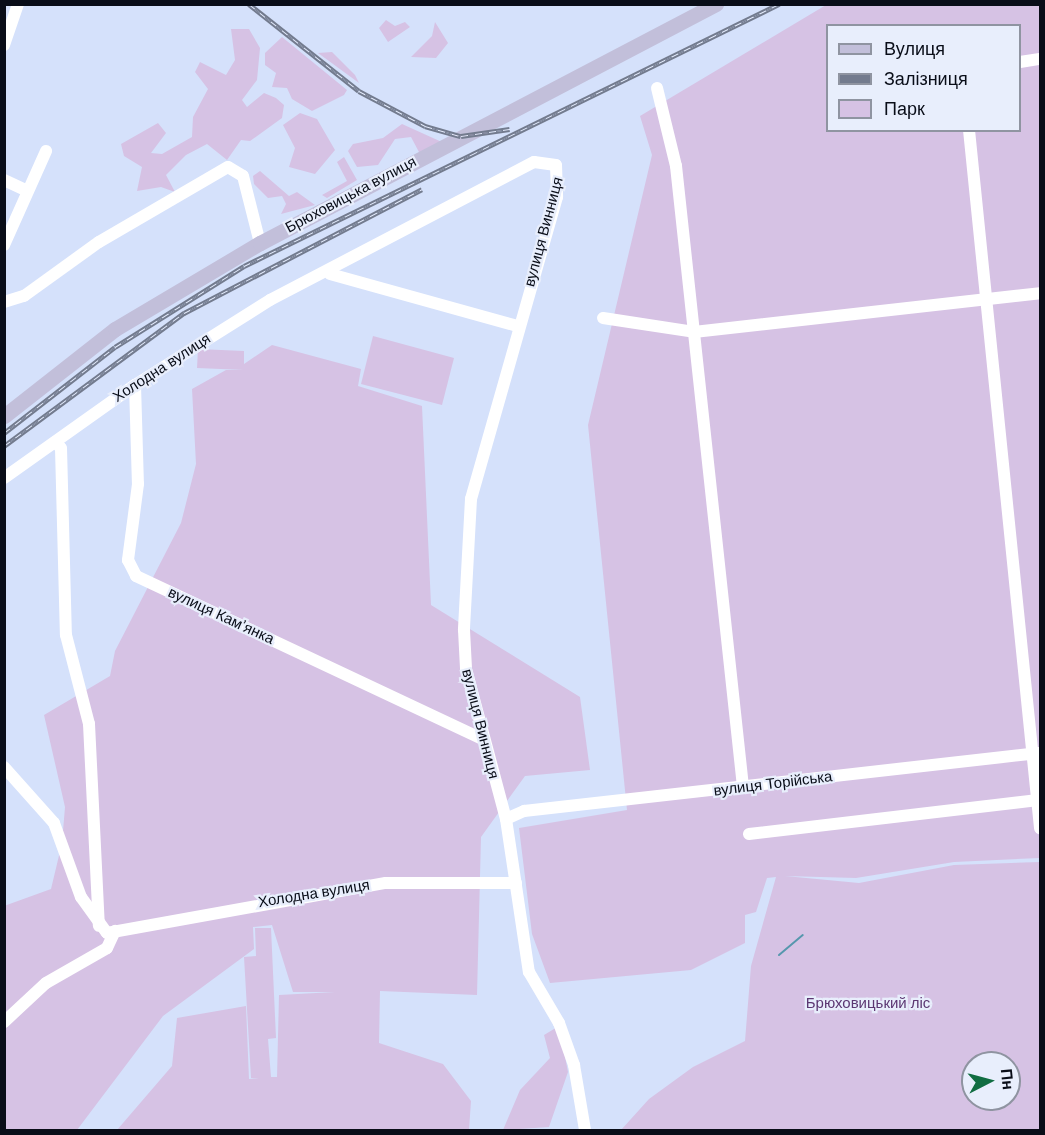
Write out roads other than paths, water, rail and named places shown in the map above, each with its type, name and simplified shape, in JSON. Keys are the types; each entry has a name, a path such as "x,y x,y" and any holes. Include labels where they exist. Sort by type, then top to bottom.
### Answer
{"main road":[{"name":"Брюховицька вулиця","path":"4,416 115,329 260,243 716,4"}],"street":[{"path":"4,45 18,4"},
{"path":"1021,62 1041,59"},
{"path":"657,88 676,166 743,787"},
{"path":"969,132 1037,754 1041,828"},
{"path":"4,245 46,151"},
{"name":"Холодна вулиця","path":"4,478 135,385 270,300 330,274 534,162 545,160 560,170"},
{"path":"4,302 24,296 99,242 228,167 243,176 260,243"},
{"name":"вулиця Винниця","path":"560,170 483,445 466,540 466,669 506,819 529,972 560,1023 580,1083 585,1131"},
{"path":"4,180 28,191"},
{"path":"330,274 517,326"},
{"path":"603,318 694,332 1041,293"},
{"name":"вулиця Камʼянка","path":"135,385 139,465 128,560 136,576 483,739"},
{"path":"55,442 62,448 66,635 89,724 99,929"},
{"name":"вулиця Торійська","path":"506,819 524,811 1037,754"},
{"path":"4,767 54,823 81,897 99,929"},
{"path":"749,834 1038,800"},
{"name":"Холодна вулиця","path":"99,929 115,931 386,883 516,884"},
{"path":"4,1022 51,979 107,948 115,931"}],"waterway":[{"path":"779,955 803,935"}],"railway":[{"path":"249,4 359,91 425,126 461,136 510,129"},
{"path":"4,433 115,347 244,266 779,4"},
{"path":"4,446 184,313 422,189"}],"park label":[{"name":"Брюховицький ліс","path":"868,1004"}]}
